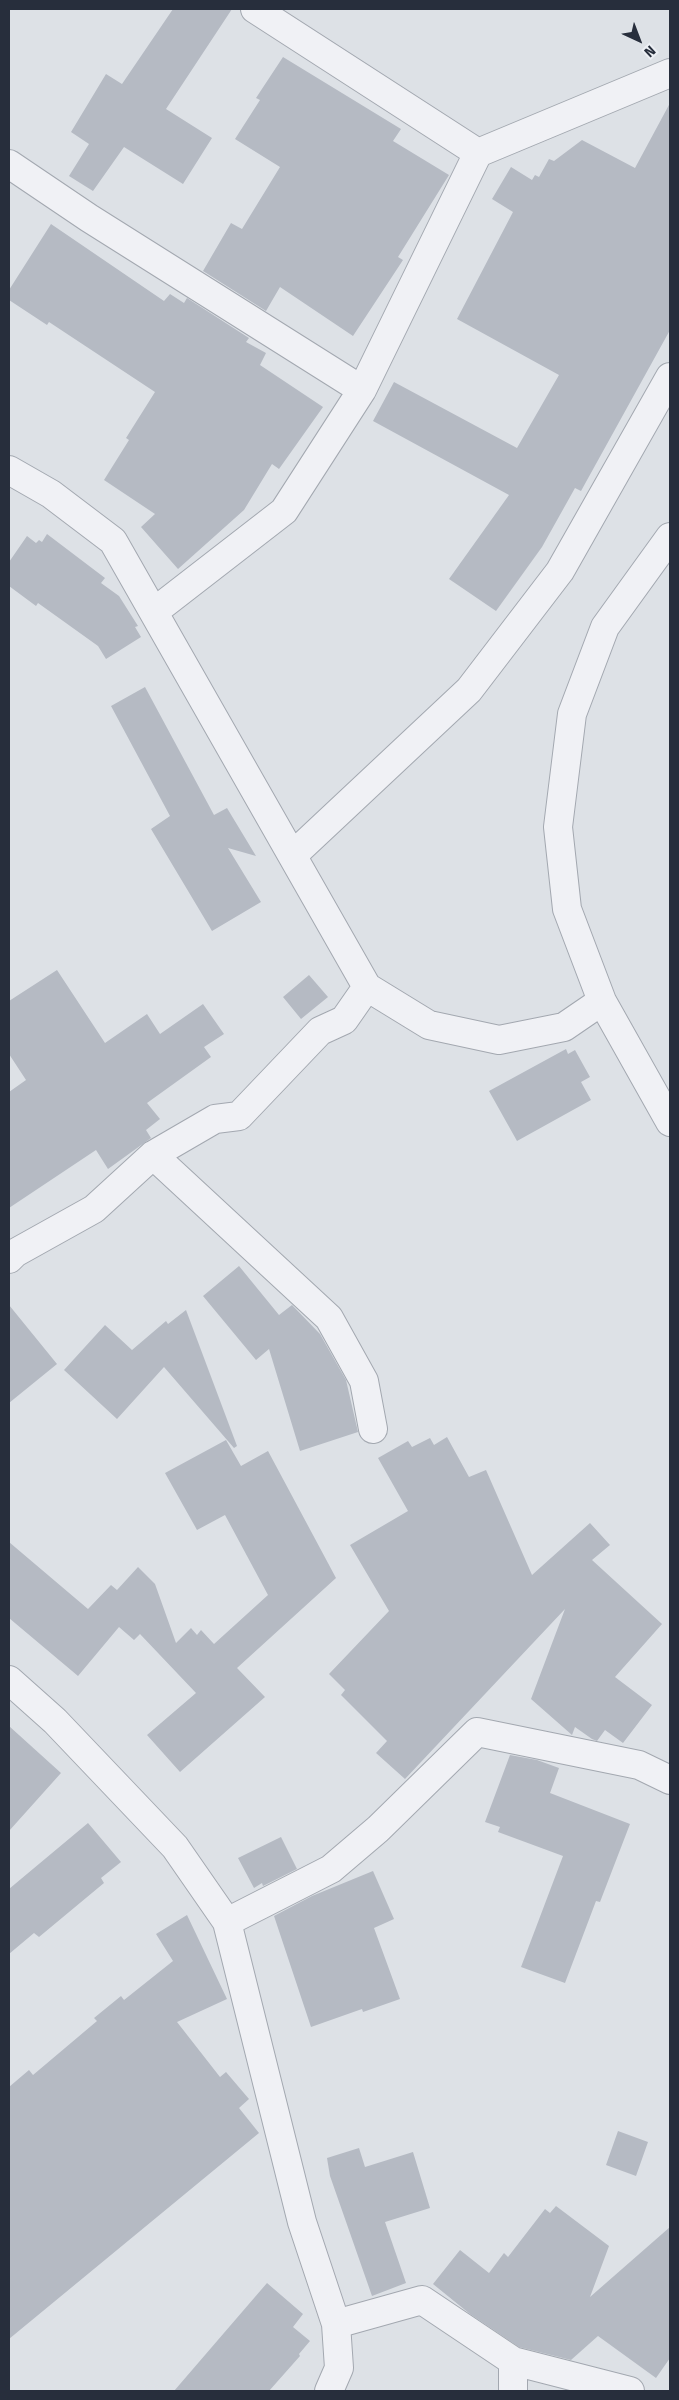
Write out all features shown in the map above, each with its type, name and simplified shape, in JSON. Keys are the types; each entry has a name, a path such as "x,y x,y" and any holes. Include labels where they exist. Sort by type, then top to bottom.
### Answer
{"street":[{"path":"255,9 478,153"},
{"path":"155,611 284,511 362,390 478,153 670,73"},
{"path":"9,164 89,218 362,390"},
{"path":"293,855 469,690 560,571 670,377"},
{"path":"9,470 51,494 113,541 155,611 367,986 430,1025 499,1040 564,1027 602,1001"},
{"path":"670,537 605,627 572,714 558,828 567,909 602,1001 670,1122"},
{"path":"9,1259 15,1253 94,1210 153,1155 215,1119 239,1116 320,1031 344,1020 367,986"},
{"path":"153,1155 330,1318 364,1381 374,1429"},
{"path":"9,1680 55,1721 175,1847 227,1922 302,2222 336,2324 339,2368 329,2391"},
{"path":"227,1922 331,1868 378,1830 477,1732 639,1765 670,1780"},
{"path":"336,2324 422,2300 513,2361 630,2391"},
{"path":"513,2361 513,2391"}],"building":[{"path":"173,9 232,9 166,109 212,138 183,184 124,147 93,191 69,176 89,144 71,132 106,74 122,84"},
{"path":"283,57 401,129 393,141 449,175 398,257 403,260 353,336 280,287 266,311 203,271 231,223 242,229 280,167 235,139 260,100 256,98"},
{"path":"670,103 670,330 581,491 575,488 542,547 496,611 449,579 509,495 373,421 394,382 517,448 559,375 457,319 513,212 492,199 511,167 532,180 535,175 539,177 549,159 554,161 582,140 635,168"},
{"path":"51,224 164,301 170,294 184,303 187,298 249,338 246,342 266,353 260,365 323,407 279,469 272,464 244,510 178,569 141,527 155,514 104,480 129,440 126,438 155,392 49,322 47,325 9,300 9,290"},
{"path":"47,534 105,578 101,583 119,596 138,626 135,627 141,637 106,659 98,646 38,603 36,606 9,586 9,562 27,536 36,543 39,540 42,542"},
{"path":"145,687 214,815 227,808 256,856 228,848 261,902 212,931 151,829 170,816 111,706"},
{"path":"57,970 105,1043 147,1014 160,1034 203,1004 224,1034 204,1047 211,1057 147,1103 160,1119 146,1130 151,1138 108,1169 96,1150 9,1208 9,1092 26,1080 9,1054 9,1001"},
{"path":"309,975 328,997 301,1019 283,997"},
{"path":"566,1049 568,1054 575,1050 590,1077 581,1082 591,1100 517,1141 489,1091"},
{"path":"239,1266 279,1315 292,1305 320,1334 346,1380 358,1432 300,1451 269,1349 256,1360 203,1296"},
{"path":"9,1305 57,1364 9,1403"},
{"path":"186,1310 237,1446 234,1448 164,1367 117,1419 64,1370 105,1325 132,1350 166,1321 168,1324"},
{"path":"447,1437 469,1477 486,1470 532,1575 590,1523 610,1545 592,1560 662,1624 615,1677 652,1705 623,1743 605,1730 597,1741 575,1727 572,1735 531,1699 565,1609 405,1779 376,1753 387,1741 341,1695 345,1690 329,1674 389,1611 350,1545 408,1511 378,1458 408,1441 412,1447 430,1438 434,1445"},
{"path":"226,1440 241,1466 268,1451 336,1578 237,1668 265,1697 180,1772 147,1735 196,1693 140,1634 134,1640 119,1627 78,1676 9,1618 9,1542 88,1609 111,1585 117,1590 138,1567 155,1584 176,1643 191,1628 197,1635 201,1630 214,1644 268,1595 225,1515 197,1530 165,1473"},
{"path":"9,1726 61,1773 9,1831"},
{"path":"510,1755 537,1760 559,1768 550,1793 630,1824 600,1902 596,1901 565,1983 521,1967 563,1856 498,1832 500,1827 485,1822"},
{"path":"88,1823 121,1862 101,1878 104,1883 39,1937 34,1933 9,1954 9,1889"},
{"path":"281,1837 297,1869 263,1886 262,1883 254,1888 238,1858"},
{"path":"373,1871 394,1919 374,1928 400,1999 363,2012 362,2009 311,2027 274,1916 312,1896"},
{"path":"187,1915 227,1999 177,2022 220,2077 226,2072 249,2099 239,2108 259,2133 9,2339 9,2087 29,2070 33,2075 97,2021 94,2018 121,1996 124,2000 173,1961 156,1934"},
{"path":"618,2131 648,2142 636,2176 606,2165"},
{"path":"359,2148 365,2167 413,2152 430,2208 385,2222 406,2283 372,2296 330,2176 327,2158"},
{"path":"556,2206 609,2246 590,2297 670,2227 670,2358 656,2378 598,2336 571,2360 519,2347 470,2314 433,2284 460,2250 489,2273 504,2253 508,2257 545,2209 550,2213"},
{"path":"267,2283 303,2314 293,2327 310,2341 299,2354 300,2356 269,2391 174,2391"}]}
